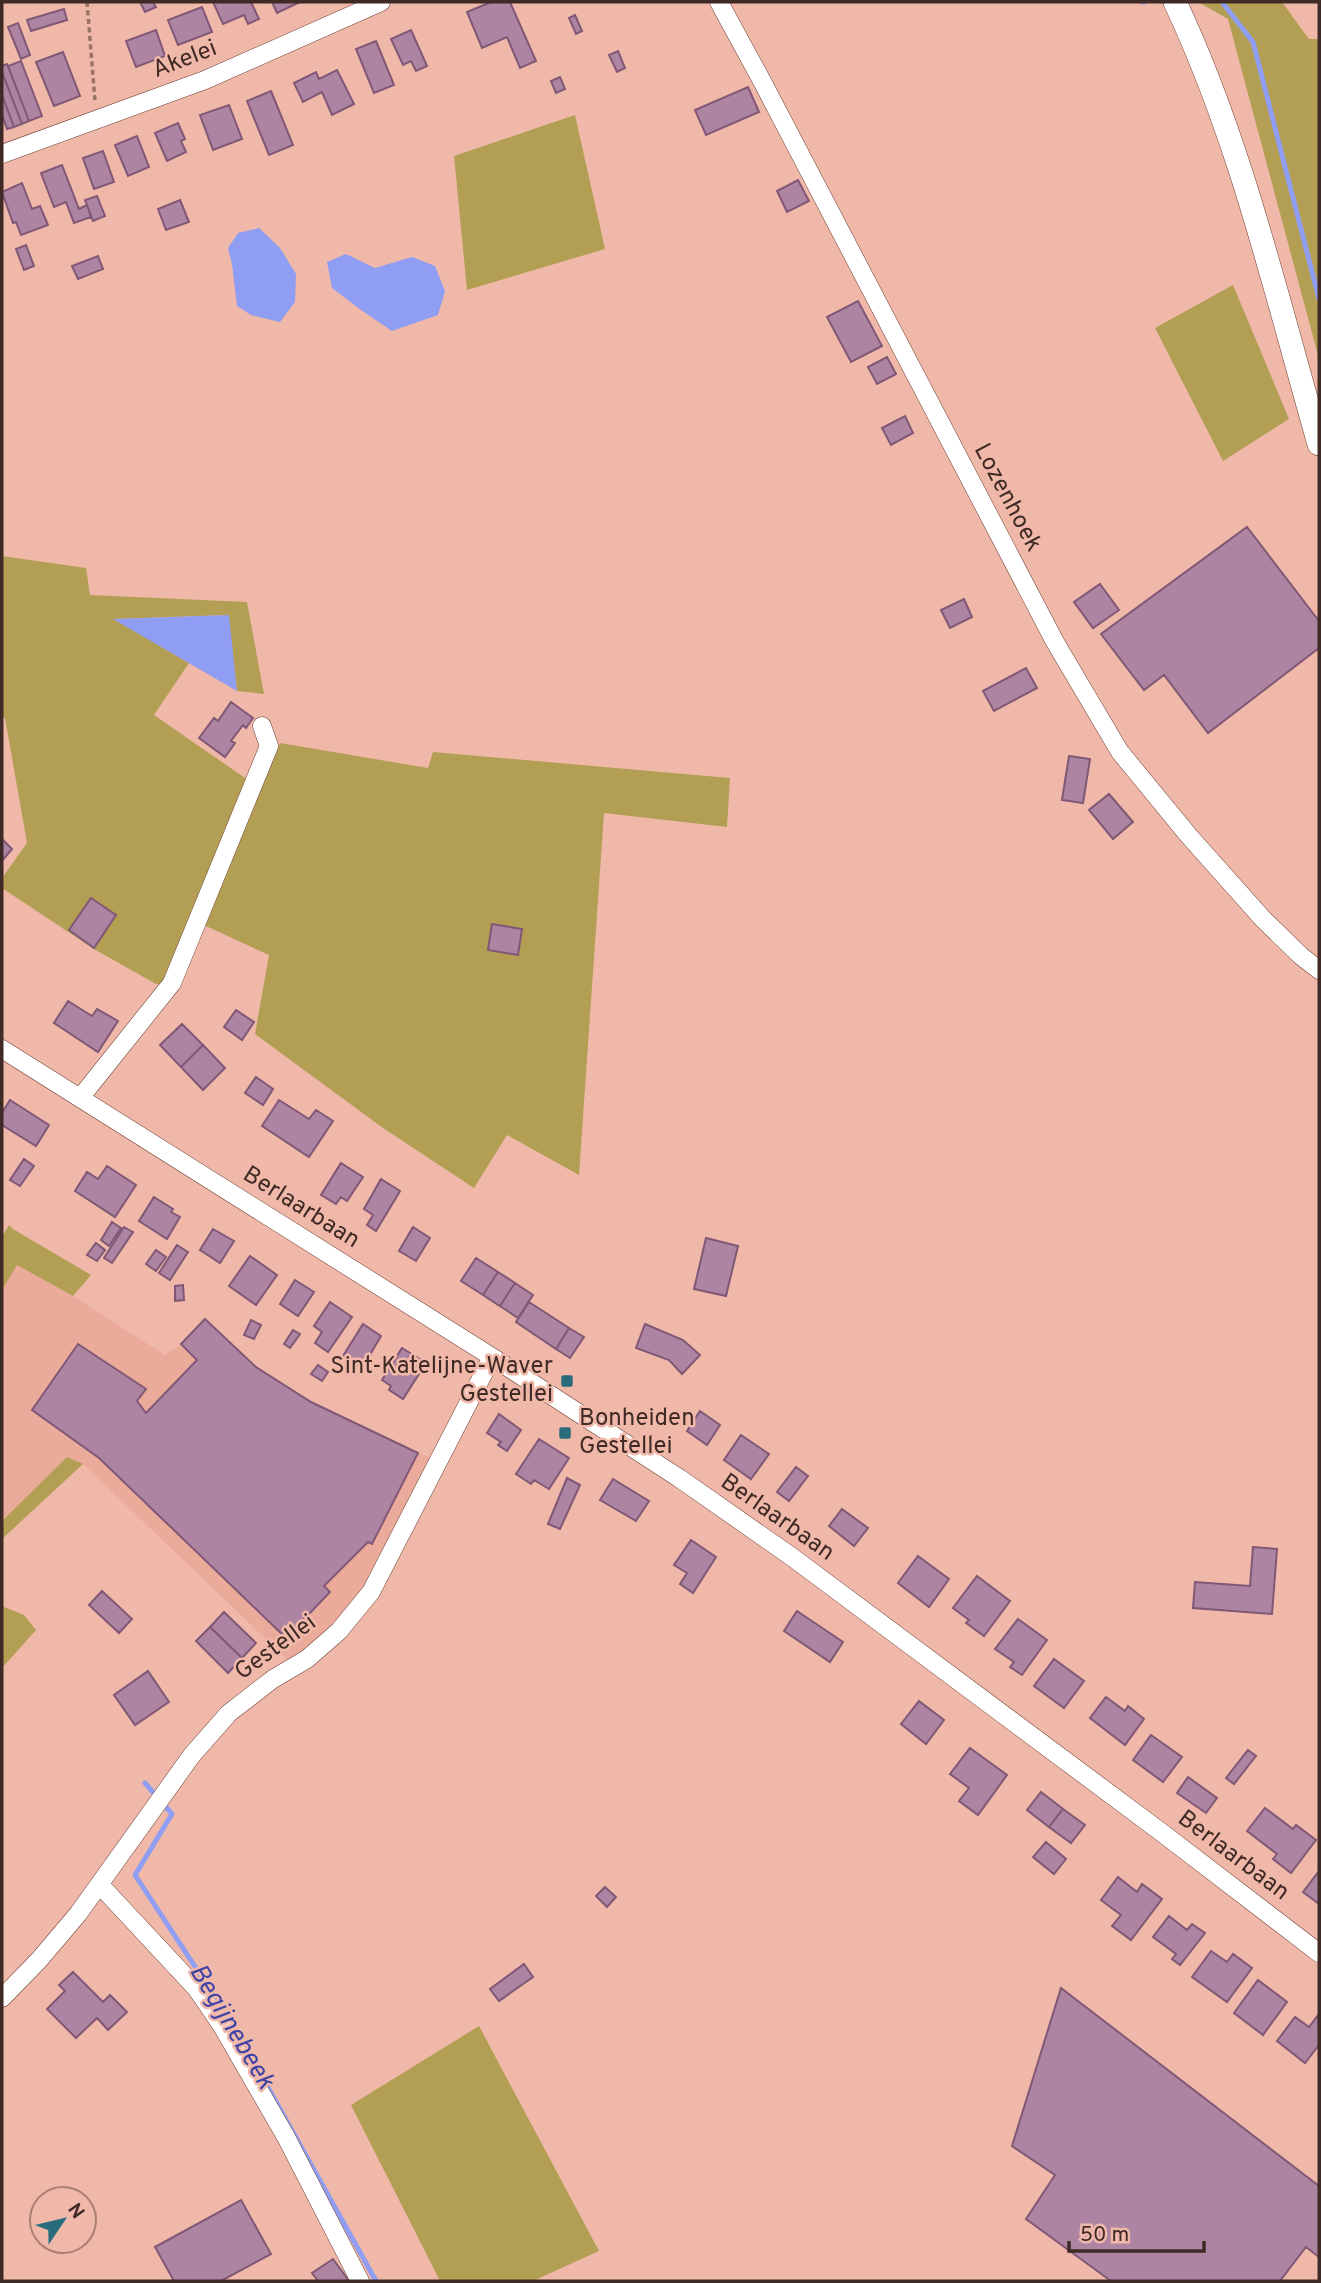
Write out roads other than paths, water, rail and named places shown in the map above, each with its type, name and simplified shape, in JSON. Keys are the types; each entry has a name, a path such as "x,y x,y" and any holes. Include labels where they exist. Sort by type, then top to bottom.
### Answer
{"main road":[{"path":"1175,2 1216,101 1246,187 1319,444"}],"street":[{"name":"Akelei","path":"2,154 205,80 381,2"},
{"name":"Lozenhoek","path":"719,2 1048,630 1120,752 1189,836 1263,919 1319,970"},
{"path":"80,1098 172,983 269,746 262,726"},
{"name":"Berlaarbaan","path":"2,1049 492,1357 679,1478 792,1557 1319,1953"},
{"name":"Gestellei","path":"2,1998 39,1960 100,1885 192,1755 229,1713 273,1679 315,1652 339,1631 371,1592 492,1357"},
{"path":"100,1885 196,1988 222,2026 286,2137 360,2281"}],"water":[{"path":"259,228 280,248 296,274 295,302 280,322 251,315 237,306 228,248 238,233"},
{"path":"346,254 375,268 412,257 435,266 445,291 438,315 392,331 332,288 327,262"},
{"path":"229,615 237,691 113,619"}],"waterway":[{"path":"1222,2 1253,42 1319,299"},
{"name":"Begijnebeek","path":"145,1783 172,1814 135,1875 232,2023 376,2281"}],"place":[{"name":"Sint-Katelijne-Waver Gestellei","path":"567,1381"},
{"name":"Bonheiden Gestellei","path":"565,1433"}]}
